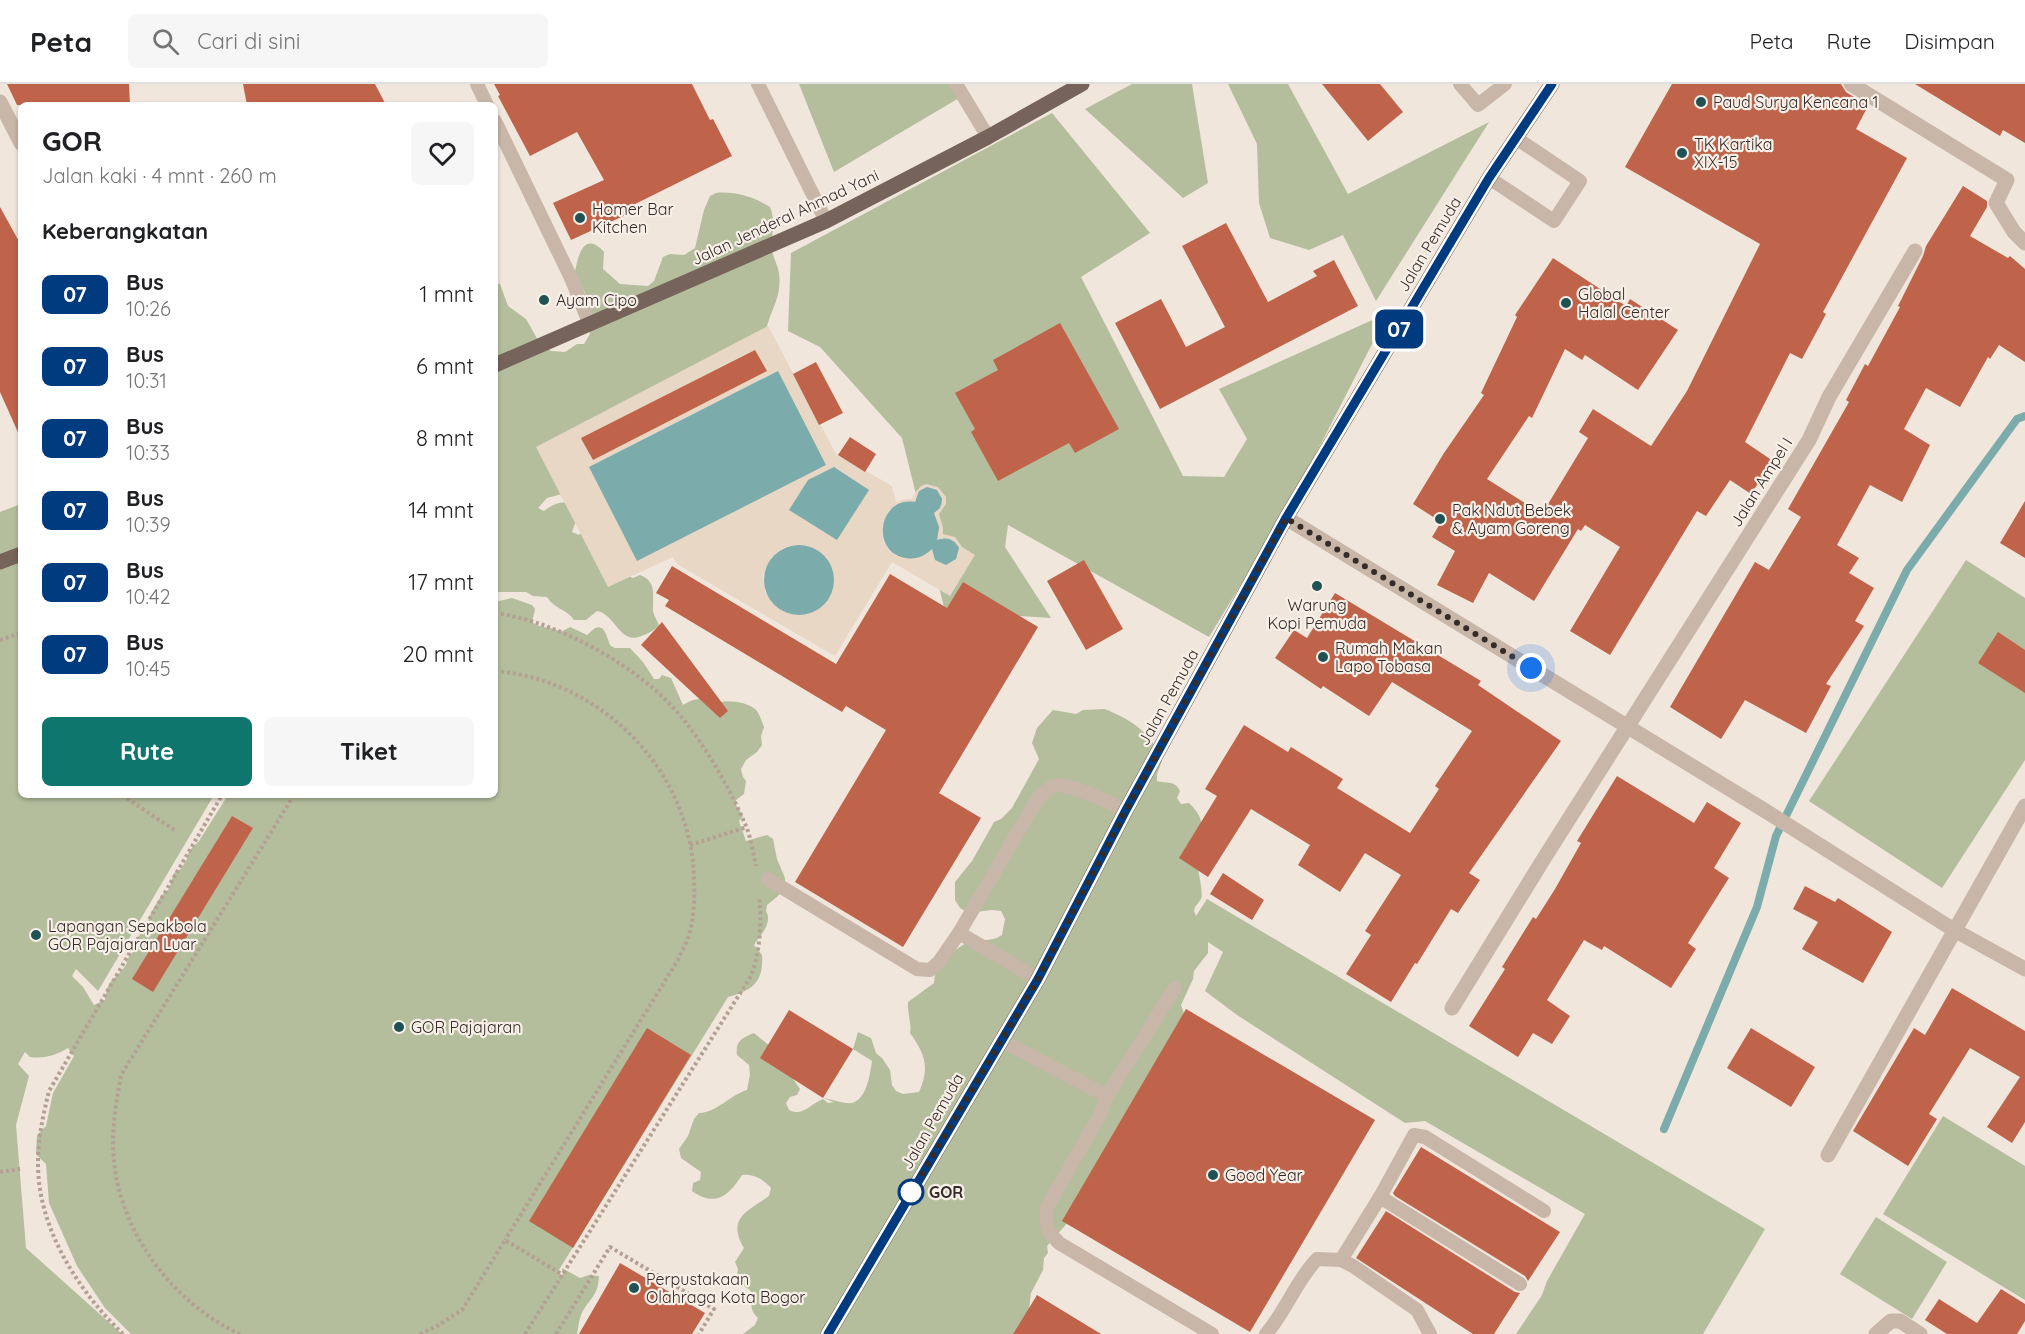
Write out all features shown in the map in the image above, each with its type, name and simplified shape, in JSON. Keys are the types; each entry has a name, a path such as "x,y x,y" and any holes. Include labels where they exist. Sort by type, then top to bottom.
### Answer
{"main road":[{"name":"Jalan Jenderal Ahmad Yani","path":"498,363 590,325 826,221 988,137 1082,84"},
{"name":"Jalan Pemuda","path":"828,1334 1038,979 1126,810 1286,518 1489,178 1552,84"},
{"path":"0,562 18,555"}],"street":[{"path":"1851,84 2007,180 1996,203 2014,232 2025,243"},
{"path":"0,102 18,137"},
{"name":"Jalan Ampel I","path":"1452,1008 1809,440 1829,397 1915,251"},
{"path":"1286,518 1824,847 1954,930 2025,969"},
{"path":"1828,1155 2025,806"},
{"path":"1876,1334 1891,1321 1900,1321 1920,1334"}],"lane":[{"path":"477,84 486,102"},
{"path":"758,84 826,221"},
{"path":"956,84 988,137"},
{"path":"1460,84 1478,105 1505,84"},
{"path":"498,127 571,278 590,325"},
{"path":"1489,178 1554,221 1580,181 1516,138"},
{"path":"762,875 917,969 930,970 939,962 959,933 1038,798 1046,791 1055,786 1066,786 1126,810"},
{"path":"959,933 1038,979"},
{"path":"1175,988 1107,1096 1101,1113 1047,1207 1045,1225 1059,1243 1212,1334"},
{"path":"1000,1040 1107,1096"},
{"path":"1341,1260 1380,1197 1414,1135 1425,1137 1544,1211"},
{"path":"1380,1197 1520,1284"},
{"path":"1266,1334 1274,1325 1305,1272 1317,1259 1341,1260 1417,1310 1430,1334"}],"path":[{"path":"498,613 518,616 564,633 612,657 650,687 682,718 710,758 747,827 762,875"},
{"path":"0,640 18,634"},
{"path":"420,1334 462,1310 678,960 689,936 694,891 690,845 680,807 663,773 631,734 610,715 578,695 552,683 498,670"},
{"path":"126,798 176,831"},
{"path":"123,1334 101,1313 74,1274 42,1204 38,1165 42,1119 49,1091 220,798"},
{"path":"240,1334 224,1327 185,1299 151,1261 123,1206 114,1162 113,1123 121,1075 292,798"},
{"path":"690,845 747,827"},
{"path":"525,1334 751,976 755,966 761,913 759,892"},
{"path":"0,1172 20,1169"},
{"path":"505,1240 563,1275"},
{"path":"556,1334 610,1247 714,1309 699,1334"}],"green space":[{"path":"799,84 949,84 959,98 834,172"},
{"path":"1132,84 1192,84 1208,183 1183,198 1085,109"},
{"path":"1228,84 1288,84 1348,194 1489,122 1376,301 1343,235 1309,250 1270,238 1259,203 1257,144"},
{"path":"1052,113 1150,233 1081,277 1183,476 1224,477 1247,439 1219,389 1388,313 1291,502 1209,637 1008,525 1005,547 1051,618 945,611 902,438 820,347 788,331 791,253"},
{"path":"716,193 730,193 744,196 770,207 772,212 772,250 778,270 779,284 777,299 764,332 587,456 562,494 547,498 538,508 544,511 563,502 571,503 577,518 572,532 579,535 584,530 626,575 633,578 640,575 649,581 653,588 653,612 659,625 644,635 636,638 629,637 623,634 609,618 597,611 586,620 574,620 547,597 533,596 526,592 498,592 498,284 508,306 526,319 538,340 551,351 565,352 577,344 584,344 590,334 580,297 585,293 579,281 574,277 579,256 586,245 597,246 604,252 603,269 620,284 648,286 654,281 663,257 670,254 684,255 695,248 704,210 710,196"},
{"name":"GOR Pajajaran","path":"18,505 18,798 212,798 98,991 76,969 72,976 83,987 94,1005 105,1000 109,984 126,965 133,952 134,943 145,928 161,896 169,889 174,873 181,869 189,851 199,841 226,798 498,798 498,601 512,598 532,605 535,609 532,622 561,632 570,627 587,635 595,628 602,628 611,646 630,648 654,679 659,679 662,675 671,678 683,705 700,699 717,703 731,701 747,705 758,712 764,727 761,736 762,745 746,760 741,769 746,781 744,794 736,800 736,805 743,816 739,821 746,841 767,835 773,839 777,859 785,878 785,885 778,896 767,905 767,924 754,945 762,955 761,972 755,984 750,988 728,997 557,1273 563,1275 562,1268 580,1278 589,1275 599,1276 595,1294 581,1315 577,1334 131,1334 105,1308 77,1266 49,1203 46,1164 36,1154 37,1135 46,1126 53,1093 74,1056 68,1048 45,1057 30,1057 25,1052 18,1064 29,1076 16,1125 26,1248 122,1334 0,1334 0,512"},
{"path":"1966,560 2025,598 2025,760 1942,888 1809,801"},
{"path":"1105,709 1124,718 1147,735 1162,761 1157,781 1176,785 1180,791 1177,798 1181,804 1189,803 1199,816 1202,827 1197,860 1202,895 1194,909 1196,916 1207,899 1765,1229 1703,1334 1516,1334 1542,1295 1547,1281 1585,1214 1425,1121 1405,1123 1237,1015 1205,991 1223,952 1208,942 1208,953 1194,971 1193,979 1181,1005 1186,1019 1069,1221 1047,1246 1048,1253 1044,1258 1043,1270 1031,1293 1029,1309 1020,1334 743,1334 755,1325 758,1318 752,1308 753,1297 750,1290 736,1281 738,1269 735,1262 744,1248 739,1238 738,1222 747,1211 769,1196 771,1188 758,1178 742,1175 721,1197 715,1199 701,1196 692,1191 693,1183 700,1180 701,1172 681,1158 679,1149 699,1113 712,1110 747,1090 749,1065 737,1055 738,1043 754,1033 771,1047 800,1089 797,1095 790,1097 786,1103 789,1110 794,1112 802,1111 823,1099 828,1103 834,1102 823,1098 852,1103 861,1097 867,1085 872,1061 853,1049 858,1032 871,1038 876,1053 890,1070 892,1085 896,1091 903,1094 919,1092 925,1068 922,1054 910,1033 908,1002 934,983 935,974 959,947 970,942 990,940 1002,935 1005,919 1001,911 968,913 960,908 955,900 955,882 972,861 994,822 1001,819 1012,808 1039,759 1032,743 1037,728 1053,710 1076,714 1083,710"},
{"path":"1943,1116 2025,1166 2025,1300 1883,1214"},
{"path":"1876,1217 1947,1262 1912,1319 1840,1274"}],"shaded area":[{"path":"768,326 836,454 892,486 896,502 912,499 921,486 926,484 938,487 946,497 946,504 939,514 943,534 955,537 962,547 975,555 950,596 892,562 835,656 677,564 673,557 608,587 536,447","holes":["755,350 766,371 593,460 581,439","942,497 942,504 933,513 939,527 937,540 955,542 959,549 932,549 896,556 888,549 883,541 882,526 889,510 906,502 915,502 916,498","793,545 772,603 765,592 763,575 773,556 781,549"]}],"water":[{"path":"778,371 826,465 637,561 589,467"},
{"path":"834,467 869,490 837,540 789,510 808,480"},
{"path":"927,487 937,490 942,499 940,508 934,513 939,527 937,540 949,539 959,548 956,559 946,565 935,560 932,549 917,558 906,558 895,554 887,546 883,537 886,516 893,508 903,502 915,502 919,491"},
{"path":"799,545 812,548 824,555 831,567 834,580 831,593 824,605 812,612 799,615 786,612 774,605 767,593 764,580 767,567 774,555 786,548"}],"building":[{"path":"7,84 129,84 130,102 18,102 17,105"},
{"path":"243,84 375,84 384,102 246,102"},
{"path":"494,84 692,84 732,156 627,208 630,213 571,240 553,203 604,180 577,132 530,156"},
{"path":"1322,84 1380,84 1403,112 1368,141"},
{"path":"1672,84 1841,84 1846,92 1868,106 1856,129 1907,158 1823,312 1826,314 1802,359 1790,353 1745,442 1773,461 1751,494 1730,480 1706,516 1697,511 1610,655 1570,631 1620,547 1585,525 1581,531 1578,529 1534,601 1489,573 1473,603 1437,585 1455,551 1432,537 1441,522 1413,504 1444,453 1484,395 1481,393 1517,317 1515,315 1553,258 1626,306 1630,299 1678,330 1638,390 1585,355 1582,360 1565,349 1532,418 1529,416 1487,479 1542,514 1588,438 1579,432 1593,409 1651,446 1687,391 1760,244 1625,167"},
{"path":"1915,84 2025,84 2025,143 2003,130 2000,136"},
{"path":"1963,186 1987,201 1987,207 1970,236 2008,258 2010,256 2025,269 2025,362 1999,345 1990,359 1988,357 1960,407 1926,388 1904,429 1930,445 1902,502 1870,485 1837,545 1859,558 1849,573 1874,588 1855,621 1864,626 1826,684 1831,686 1806,733 1745,700 1721,739 1670,707 1755,562 1769,570 1801,517 1788,509 1849,402 1846,400 1865,364 1868,366 1900,307 1898,306 1926,246"},
{"path":"0,207 18,240 18,432 0,392"},
{"path":"1226,223 1268,302 1317,276 1313,271 1334,260 1358,306 1160,409 1115,323 1161,299 1186,347 1225,327 1182,246"},
{"path":"1060,323 1119,429 1075,453 1069,443 998,481 971,432 975,429 955,393 998,370 993,360"},
{"path":"755,350 767,371 593,460 581,438"},
{"path":"816,362 843,413 819,425 793,374"},
{"path":"850,437 876,454 865,472 838,455"},
{"path":"2025,501 2025,558 2000,543"},
{"path":"1084,560 1123,629 1086,650 1047,581"},
{"path":"672,566 836,664 890,574 947,608 963,582 1038,627 939,793 981,818 903,947 795,882 886,730 846,706 842,712 665,606 669,600 656,593"},
{"path":"1335,593 1481,681 1478,685 1561,741 1469,873 1480,880 1458,913 1451,909 1391,1002 1346,974 1371,935 1365,931 1401,875 1365,853 1340,892 1298,865 1310,845 1251,809 1208,877 1179,858 1217,796 1205,789 1244,725 1288,752 1291,747 1343,779 1337,788 1410,833 1439,789 1435,786 1472,731 1392,682 1369,716 1323,686 1321,689 1275,658 1294,630 1307,638"},
{"path":"662,622 728,711 720,718 641,645"},
{"path":"1998,632 2025,650 2025,693 1978,663"},
{"path":"1617,776 1694,823 1707,802 1741,823 1714,868 1729,878 1688,943 1696,949 1671,988 1604,946 1602,950 1584,940 1547,1000 1570,1016 1552,1044 1533,1033 1518,1057 1469,1026 1505,969 1502,967 1533,917 1536,919 1555,889 1581,843 1577,841"},
{"path":"232,816 253,828 153,992 132,979"},
{"path":"1223,873 1264,900 1252,920 1210,894"},
{"path":"1805,886 1835,902 1838,898 1892,932 1863,983 1802,949 1818,922 1793,909"},
{"path":"1952,988 2025,1031 2025,1122 2012,1143 1987,1127 2020,1077 1970,1048 1929,1114 1937,1119 1908,1166 1853,1131 1914,1028 1925,1035"},
{"path":"1186,1009 1375,1120 1250,1332 1062,1221"},
{"path":"789,1010 853,1049 823,1098 760,1058"},
{"path":"647,1028 691,1055 573,1248 529,1221"},
{"path":"1751,1028 1815,1067 1791,1107 1727,1068"},
{"path":"1421,1147 1560,1232 1528,1281 1525,1276 1395,1196 1393,1193"},
{"path":"1386,1211 1520,1293 1494,1334 1473,1334 1356,1258"},
{"name":"Perpustakaan Olahraga Kota Bogor","path":"620,1263 705,1313 692,1334 579,1334"},
{"path":"2001,1289 2025,1304 2025,1321 2017,1334 1947,1334 1925,1320 1939,1299 1977,1323"},
{"path":"1037,1295 1101,1334 1013,1334"}],"waterway":[{"path":"1664,1129 1757,907 1776,836 1907,570 2017,419 2025,416"}],"bus line":[{"name":"07","path":"828,1334 1038,979 1126,810 1286,518 1489,178 1552,84"}],"place":[{"name":"Paud Surya Kencana 1","path":"1701,102"},
{"name":"TK Kartika XIX-15","path":"1682,153"},
{"name":"Homer Bar Kitchen","path":"580,218"},
{"name":"Ayam Cipo","path":"544,300"},
{"name":"Global Halal Center","path":"1566,303"},
{"name":"Pak Ndut Bebek & Ayam Goreng","path":"1440,519"},
{"name":"Warung Kopi Pemuda","path":"1317,586"},
{"name":"Rumah Makan Lapo Tobasa","path":"1323,657"},
{"name":"Lapangan Sepakbola GOR Pajajaran Luar","path":"36,935"},
{"name":"GOR Pajajaran","path":"399,1027"},
{"name":"Good Year","path":"1213,1175"},
{"name":"GOR","path":"911,1192"},
{"name":"Perpustakaan Olahraga Kota Bogor","path":"634,1288"}],"route":[{"path":"911,1192 1038,979 1126,810 1286,518 1531,668"}]}
